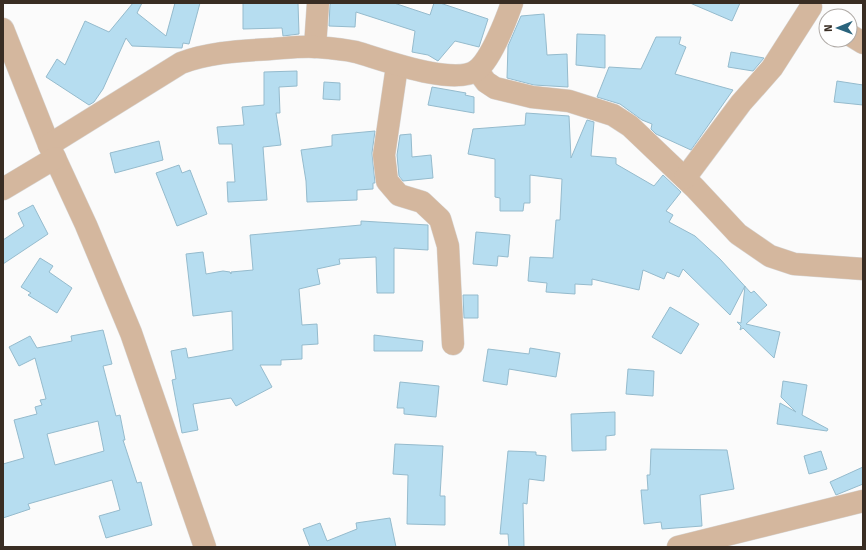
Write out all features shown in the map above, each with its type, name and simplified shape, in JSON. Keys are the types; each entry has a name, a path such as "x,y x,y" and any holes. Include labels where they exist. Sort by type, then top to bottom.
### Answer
{"street":[{"path":"315,47 318,3"},
{"path":"3,189 52,152 168,70 194,58 221,52 315,47 355,52 397,66 456,76 477,70 492,50 512,3"},
{"path":"685,178 741,103 772,68 815,10"},
{"path":"3,29 52,152 86,225 131,333 205,547"},
{"path":"397,66 384,155 387,181 399,195 422,202 440,219 448,246 453,344"},
{"path":"477,70 486,82 495,88 532,97 569,101 613,115 630,126 685,178 738,234 770,256 794,264 863,269"},
{"path":"678,547 863,501"}],"building":[{"path":"133,3 142,3 137,13 166,36 175,3 200,3 189,44 183,43 182,48 132,46 126,38 103,89 94,102 89,105 46,77 57,59 65,65 85,21 109,32"},
{"path":"243,3 298,3 299,34 283,36 282,28 243,29"},
{"path":"394,3 430,15 434,3 440,3 488,19 479,47 455,41 438,61 428,55 412,52 415,31 356,12 355,27 329,26 330,4"},
{"path":"690,3 740,3 732,21"},
{"path":"544,14 547,55 567,54 568,87 534,85 507,78 508,46 521,16"},
{"path":"577,34 605,35 605,68 576,65"},
{"path":"656,37 681,37 679,44 686,47 675,74 733,90 691,150 656,134 651,129 652,124 642,120 620,104 597,97 609,67 641,69"},
{"path":"731,52 764,58 753,71 728,67"},
{"path":"297,71 297,86 279,87 280,113 276,113 281,145 263,147 267,200 228,202 227,182 235,182 232,144 219,144 217,127 244,125 242,107 264,105 264,72"},
{"path":"837,81 863,85 863,105 834,102"},
{"path":"324,82 340,83 340,100 323,99"},
{"path":"432,87 466,93 465,95 474,97 474,113 428,105"},
{"path":"526,113 569,116 571,158 587,120 594,122 591,156 616,158 616,164 654,186 663,175 681,192 666,211 673,215 669,222 695,236 720,259 745,286 730,315 683,269 679,277 667,272 664,279 643,270 639,290 592,279 592,285 575,284 575,294 546,292 547,283 528,281 530,257 553,258 556,220 560,220 562,179 530,175 530,203 524,203 523,211 500,211 500,198 495,197 495,159 468,154 473,129 525,125"},
{"path":"375,131 372,153 375,183 373,183 373,189 357,190 357,200 307,202 306,181 301,150 332,146 332,135"},
{"path":"411,134 412,157 431,155 433,178 403,181 399,176 397,155 400,135"},
{"path":"159,141 163,160 115,173 110,153"},
{"path":"179,165 182,173 190,170 207,214 177,226 156,173"},
{"path":"33,205 48,234 3,264 3,240 24,226 18,213"},
{"path":"361,221 428,225 428,250 394,248 394,293 377,293 376,257 339,259 340,264 317,269 320,284 299,289 302,325 317,324 318,344 302,345 302,359 281,360 281,365 260,365 272,387 236,406 231,398 193,404 198,430 182,433 172,380 176,379 171,351 186,348 188,358 233,350 232,311 193,316 186,254 203,252 206,274 223,271 230,272 231,274 231,272 253,270 250,235 361,225"},
{"path":"476,232 510,235 508,257 498,256 497,266 473,264"},
{"path":"40,258 53,266 49,272 72,288 57,313 28,295 31,293 21,287"},
{"path":"745,286 751,293 754,291 767,305 746,324 780,332 774,358 743,328 740,330 741,326 737,322 741,323"},
{"path":"463,295 478,295 478,318 464,318"},
{"path":"670,307 699,324 681,354 652,337"},
{"path":"103,330 112,364 103,366 116,416 120,415 125,440 123,440 137,483 141,482 152,525 106,538 99,516 120,510 112,480 28,504 30,509 3,518 3,464 24,458 14,420 37,414 35,407 42,405 40,400 46,399 35,358 19,366 9,347 30,336 37,348 72,341 71,336","holes":["98,421 104,451 55,465 47,434"]},
{"path":"374,335 423,341 422,351 374,351"},
{"path":"530,348 560,353 556,377 509,369 507,385 483,381 488,349 529,354"},
{"path":"628,369 654,371 653,396 626,394"},
{"path":"783,381 807,385 802,415 828,429 827,431 777,424 780,403 796,412 781,397"},
{"path":"400,382 439,386 436,417 404,414 404,408 397,408"},
{"path":"615,412 615,435 606,436 606,450 572,451 571,414"},
{"path":"395,444 443,446 440,496 445,496 445,525 407,524 408,475 393,474"},
{"path":"651,449 727,450 734,489 700,495 702,526 662,529 661,522 644,524 641,490 648,490 647,475 650,475"},
{"path":"508,451 536,452 536,455 546,456 544,481 529,479 527,504 523,503 524,547 509,547 508,534 500,534"},
{"path":"821,451 827,469 809,474 804,456"},
{"path":"863,467 863,484 836,495 830,482"},
{"path":"390,518 396,547 310,547 303,529 320,523 327,541 357,529 356,523"}]}
